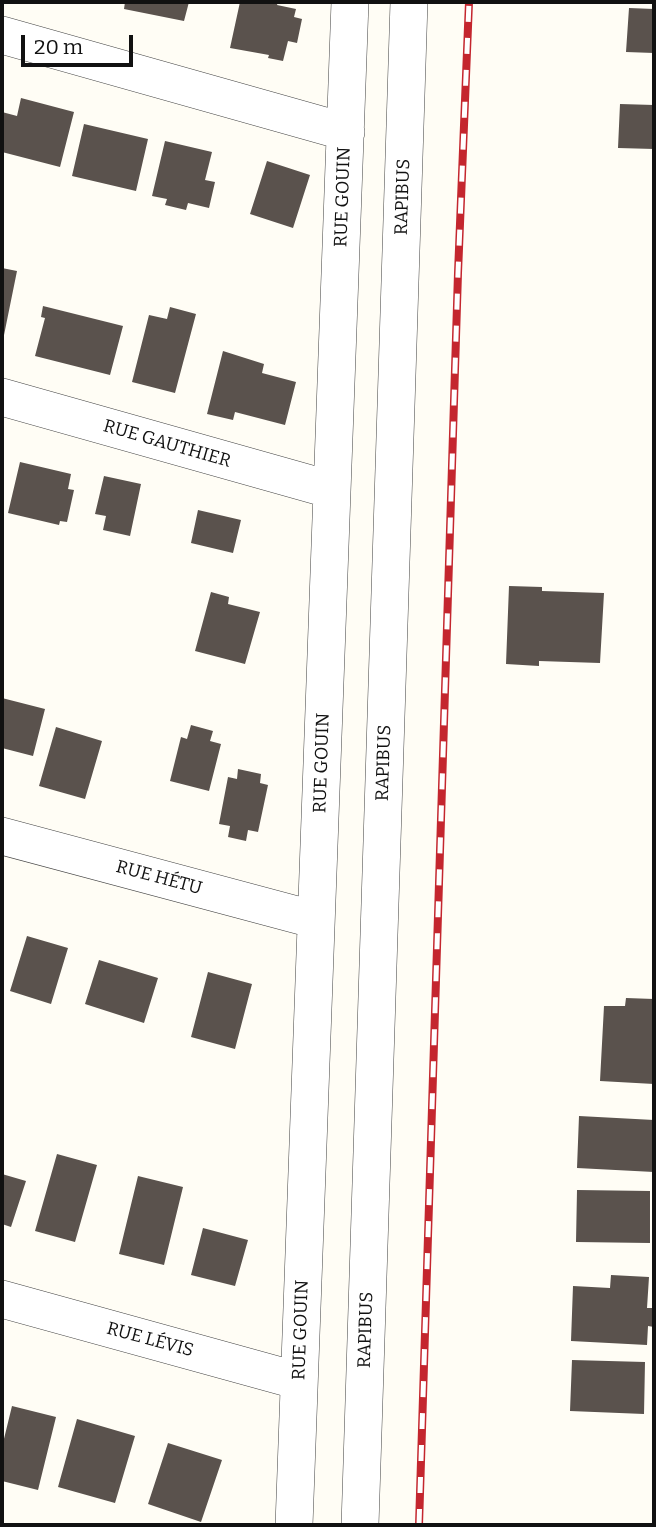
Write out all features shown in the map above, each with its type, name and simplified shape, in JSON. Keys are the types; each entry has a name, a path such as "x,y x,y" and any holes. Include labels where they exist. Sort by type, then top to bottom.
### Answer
{"street":[{"name":"RUE GOUIN","path":"294,1525 350,2"},
{"name":"RAPIBUS","path":"360,1525 409,2"},
{"path":"2,35 345,132"},
{"name":"RUE GAUTHIER","path":"2,397 332,490"},
{"name":"RUE HÉTU","path":"2,836 316,920"},
{"name":"RUE LÉVIS","path":"2,1298 299,1381"}],"building":[{"path":"125,2 189,2 184,21 124,9"},
{"path":"240,2 278,2 277,5 296,9 294,17 302,19 297,43 288,41 283,61 268,58 269,55 230,48"},
{"path":"629,8 654,9 654,53 626,52"},
{"path":"21,98 74,112 60,167 2,152 2,112 17,116"},
{"path":"620,104 654,105 654,149 618,148"},
{"path":"84,124 148,139 136,191 72,176"},
{"path":"165,141 212,152 205,180 215,182 209,208 188,203 186,210 165,205 167,199 152,196"},
{"path":"267,161 310,175 293,228 250,214"},
{"path":"2,268 17,271 3,340 2,340"},
{"path":"43,306 123,326 110,375 35,356 45,318 41,317"},
{"path":"170,307 196,314 175,393 132,382 149,315 167,319"},
{"path":"223,351 264,364 262,373 296,382 285,425 235,412 233,420 207,414"},
{"path":"20,462 71,474 68,489 74,490 67,522 60,521 59,525 8,513"},
{"path":"104,476 141,484 130,536 103,530 106,516 95,514"},
{"path":"198,510 241,520 233,553 191,543"},
{"path":"509,586 542,587 542,591 604,593 600,663 539,661 539,666 506,664"},
{"path":"211,592 229,597 228,604 260,612 245,664 195,651"},
{"path":"2,698 45,709 33,756 2,748"},
{"path":"191,725 213,731 210,741 221,744 209,791 170,781 181,737 187,739"},
{"path":"56,727 102,741 85,799 39,786"},
{"path":"238,769 261,774 260,783 268,785 258,832 248,830 246,841 228,837 230,826 219,824 228,777 237,779"},
{"path":"27,936 68,948 51,1004 10,991"},
{"path":"99,960 158,978 144,1023 85,1004"},
{"path":"208,972 252,984 235,1049 191,1037"},
{"path":"626,998 654,999 654,1084 600,1081 604,1006 625,1006"},
{"path":"579,1116 654,1120 654,1172 577,1168"},
{"path":"57,1154 97,1165 75,1242 35,1231"},
{"path":"2,1174 26,1181 11,1227 2,1224"},
{"path":"138,1176 183,1187 164,1265 119,1254"},
{"path":"577,1190 650,1191 650,1243 576,1242"},
{"path":"203,1228 248,1240 235,1286 191,1275"},
{"path":"611,1275 649,1277 647,1308 654,1308 654,1327 648,1326 647,1345 571,1341 573,1286 610,1288"},
{"path":"572,1360 645,1362 644,1414 570,1411"},
{"path":"12,1406 56,1417 38,1490 2,1481 2,1447"},
{"path":"77,1419 135,1436 115,1503 58,1487"},
{"path":"168,1443 222,1460 201,1522 148,1504"}],"railway":[{"path":"419,1525 458,273 469,2"}]}
